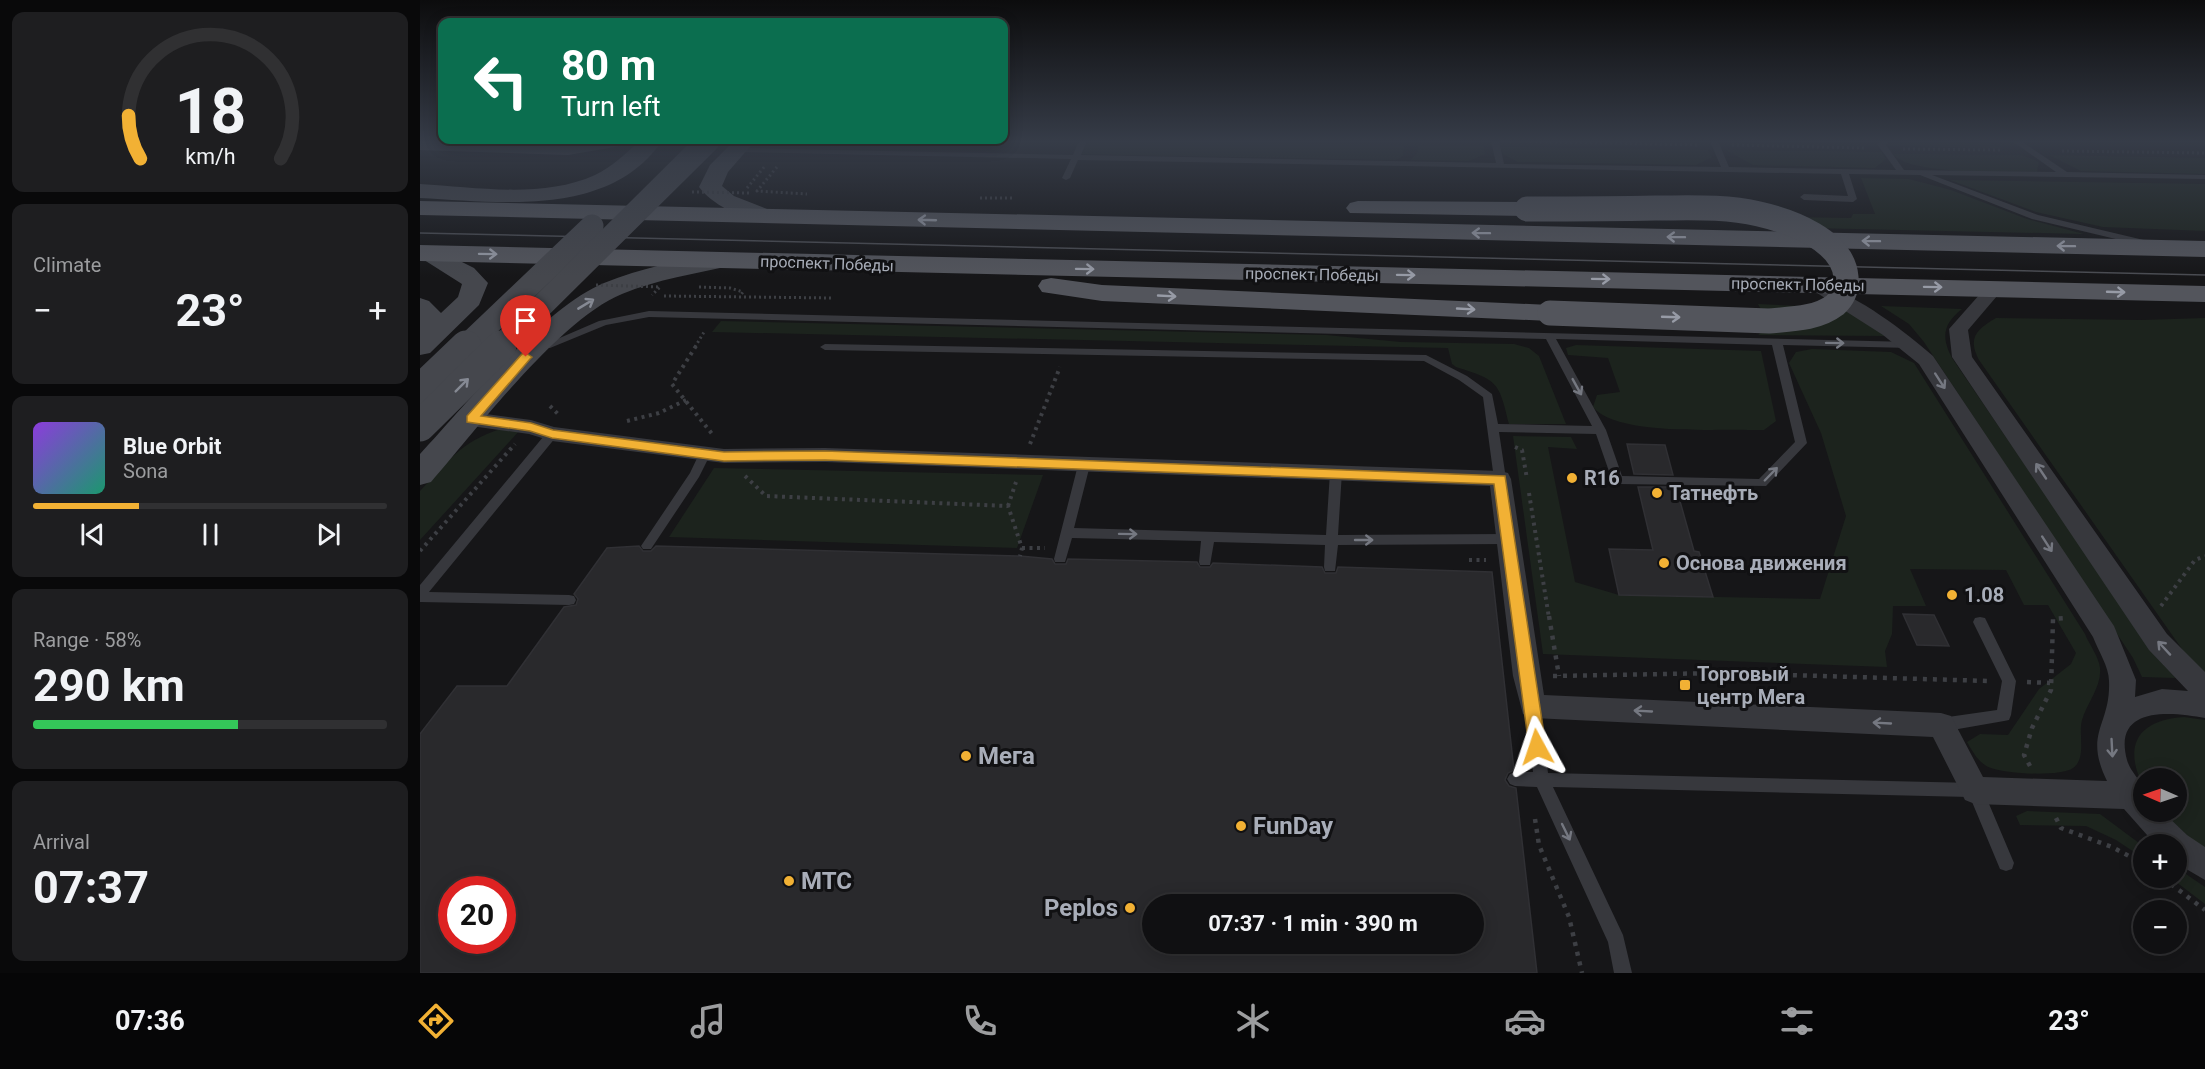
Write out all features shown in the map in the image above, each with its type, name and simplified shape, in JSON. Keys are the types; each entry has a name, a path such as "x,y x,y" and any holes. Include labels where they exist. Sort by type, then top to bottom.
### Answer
{"main road":[{"path":"420,191 514,195 553,193 587,186"},
{"path":"420,390 633,186"},
{"path":"420,426 662,186"},
{"path":"711,186 726,201 764,216"},
{"path":"921,266 1102,294 1549,325 1769,321 1803,318 1829,308 1844,297 1849,281 1846,268 1836,253 1814,235 1790,223 1755,212 1723,208 1219,207 985,222"},
{"path":"420,208 2205,249"},
{"path":"420,347 470,300 475,283 465,273 425,253"},
{"name":"проспект Победы","path":"425,253 2205,294"},
{"path":"420,474 526,357 573,311 610,289 661,272 724,260"},
{"path":"420,306 429,314 428,326 420,341"}],"street":[{"path":"1811,284 1866,314 1911,345 1926,360 2105,633 2123,680 2118,720 2110,740 2114,766 2129,796 2163,834"},
{"path":"1994,289 1958,329 1962,357 2158,642 2205,690"},
{"path":"471,419 531,427 556,424 704,455 825,455 1500,479 1506,539 1526,676 1533,706 1941,725 1975,790 2129,796"},
{"path":"2118,720 2139,705 2169,700 2205,705"},
{"path":"2187,853 2205,865"}],"lane":[{"path":"1804,197 1853,199 1850,186"},
{"path":"1953,186 2035,217 2167,248"},
{"path":"526,357 582,331 649,314 1549,325 1777,342 1911,345"},
{"path":"1549,325 1600,430 1618,480 1762,483 1800,443 1777,342"},
{"path":"825,347 1426,358 1463,378 1488,396 1500,479"},
{"path":"420,595 556,424"},
{"path":"1492,428 1600,430"},
{"path":"648,546 704,455"},
{"path":"1063,553 1084,465"},
{"path":"1330,567 1336,472"},
{"path":"1069,533 1332,540 1506,539"},
{"path":"1205,562 1208,536"},
{"path":"420,595 569,600"},
{"path":"1941,725 2004,715 2009,681 1980,622"},
{"path":"1533,706 1528,779 1617,941 1623,973"},
{"path":"1528,779 1975,790 2006,863"}],"path":[{"path":"742,193 748,186"},
{"path":"761,186 757,191 814,195"},
{"path":"687,191 749,194"},
{"path":"596,285 660,286 652,295 834,298"},
{"path":"730,288 743,292 739,297"},
{"path":"1008,506 1066,351"},
{"path":"620,422 638,420 686,400"},
{"path":"550,406 556,424"},
{"path":"420,551 523,436"},
{"path":"1022,548 1063,553"},
{"path":"2160,608 2195,560 2205,556"},
{"path":"1466,560 1489,560"},
{"path":"1526,676 1721,674 2050,682 2053,620 2075,617"},
{"path":"1528,779 1539,845 1569,917 1582,973"},
{"path":"2176,888 2205,910"}],"shaded area":[{"path":"1864,186 1937,186 2027,219 2084,234 1810,228 1786,217 1851,218 1853,214 1875,214"},
{"path":"1967,186 2205,186 2205,231 2103,227 2036,212"},
{"path":"1758,304 1840,308 1858,314 1885,336 1758,335 1769,325"},
{"path":"1881,306 1962,309 1951,320 1946,331 1946,344 1952,358 2156,657 2176,678 2142,677 2133,658 1924,342 1909,324"},
{"path":"1996,318 2141,320 2205,318 2205,677 2189,659 1979,360 1974,346 1976,335 1979,330"},
{"path":"721,321 1326,335 1401,342 1514,344 1529,348 1539,356 1566,424 1509,424 1499,391 1481,375 1452,364 1448,348 712,332"},
{"path":"1576,345 1761,351 1776,421 1764,430 1688,430 1642,426 1604,416 1593,407 1597,395 1620,392 1608,358 1568,355 1566,348"},
{"path":"1812,349 1891,352 1914,363 2085,634 2098,659 2100,675 2097,688 2082,720 2080,758 2073,768 2046,774 1998,770 1983,764 1967,742 1980,734 2008,735 2039,689 2071,664 2076,653 2048,605 2024,605 2006,570 1910,569 1926,606 1893,606 1892,634 1885,651 1887,667 1543,654 1513,436 1571,437 1577,449 1548,447 1575,582 1619,595 1820,599 1846,516 1821,433 1789,363 1796,352"},
{"path":"511,426 521,429 420,540 420,491 460,450 481,437"},
{"path":"714,468 1043,475 1017,548 669,537"},
{"path":"2184,717 2205,720 2205,849 2172,822 2187,822 2187,768 2136,768 2135,746 2139,736 2156,723"},
{"path":"2027,811 2100,814 2133,839 2133,851 2116,840 2086,826 2020,825 2016,816"},
{"path":"2187,875 2205,887 2205,904 2184,888 2187,888"}],"building":[{"path":"1627,444 1665,445 1673,475 1634,474"},
{"path":"1638,487 1676,487 1694,551 1699,552 1713,597 1619,595 1609,549 1653,550"},
{"name":"Мега","path":"639,546 643,551 651,551 656,546 1020,556 1052,559 1055,564 1066,564 1068,559 1197,562 1200,567 1210,567 1213,563 1322,567 1325,573 1336,573 1338,567 1492,572 1514,770 1508,773 1505,780 1509,786 1516,788 1537,973 420,973 420,734 457,686 507,686 564,607 576,605 578,599 574,594 607,548"},
{"path":"1903,614 1934,615 1949,646 1917,645"}],"tram line":[{"path":"420,233 2205,275"}],"place":[{"name":"R16","path":"1572,478"},
{"name":"Татнефть","path":"1657,493"},
{"name":"Основа движения","path":"1664,563"},
{"name":"1.08","path":"1952,595"},
{"name":"Торговый центр Мега","path":"1685,685"},
{"name":"Мега","path":"966,756"},
{"name":"FunDay","path":"1241,826"},
{"name":"МТС","path":"789,881"},
{"name":"Peplos","path":"1130,908"}],"route":[{"path":"526,357 471,419 531,427 552,434 704,455 825,455 1500,479 1506,539 1526,676 1533,706 1537,747"}]}
